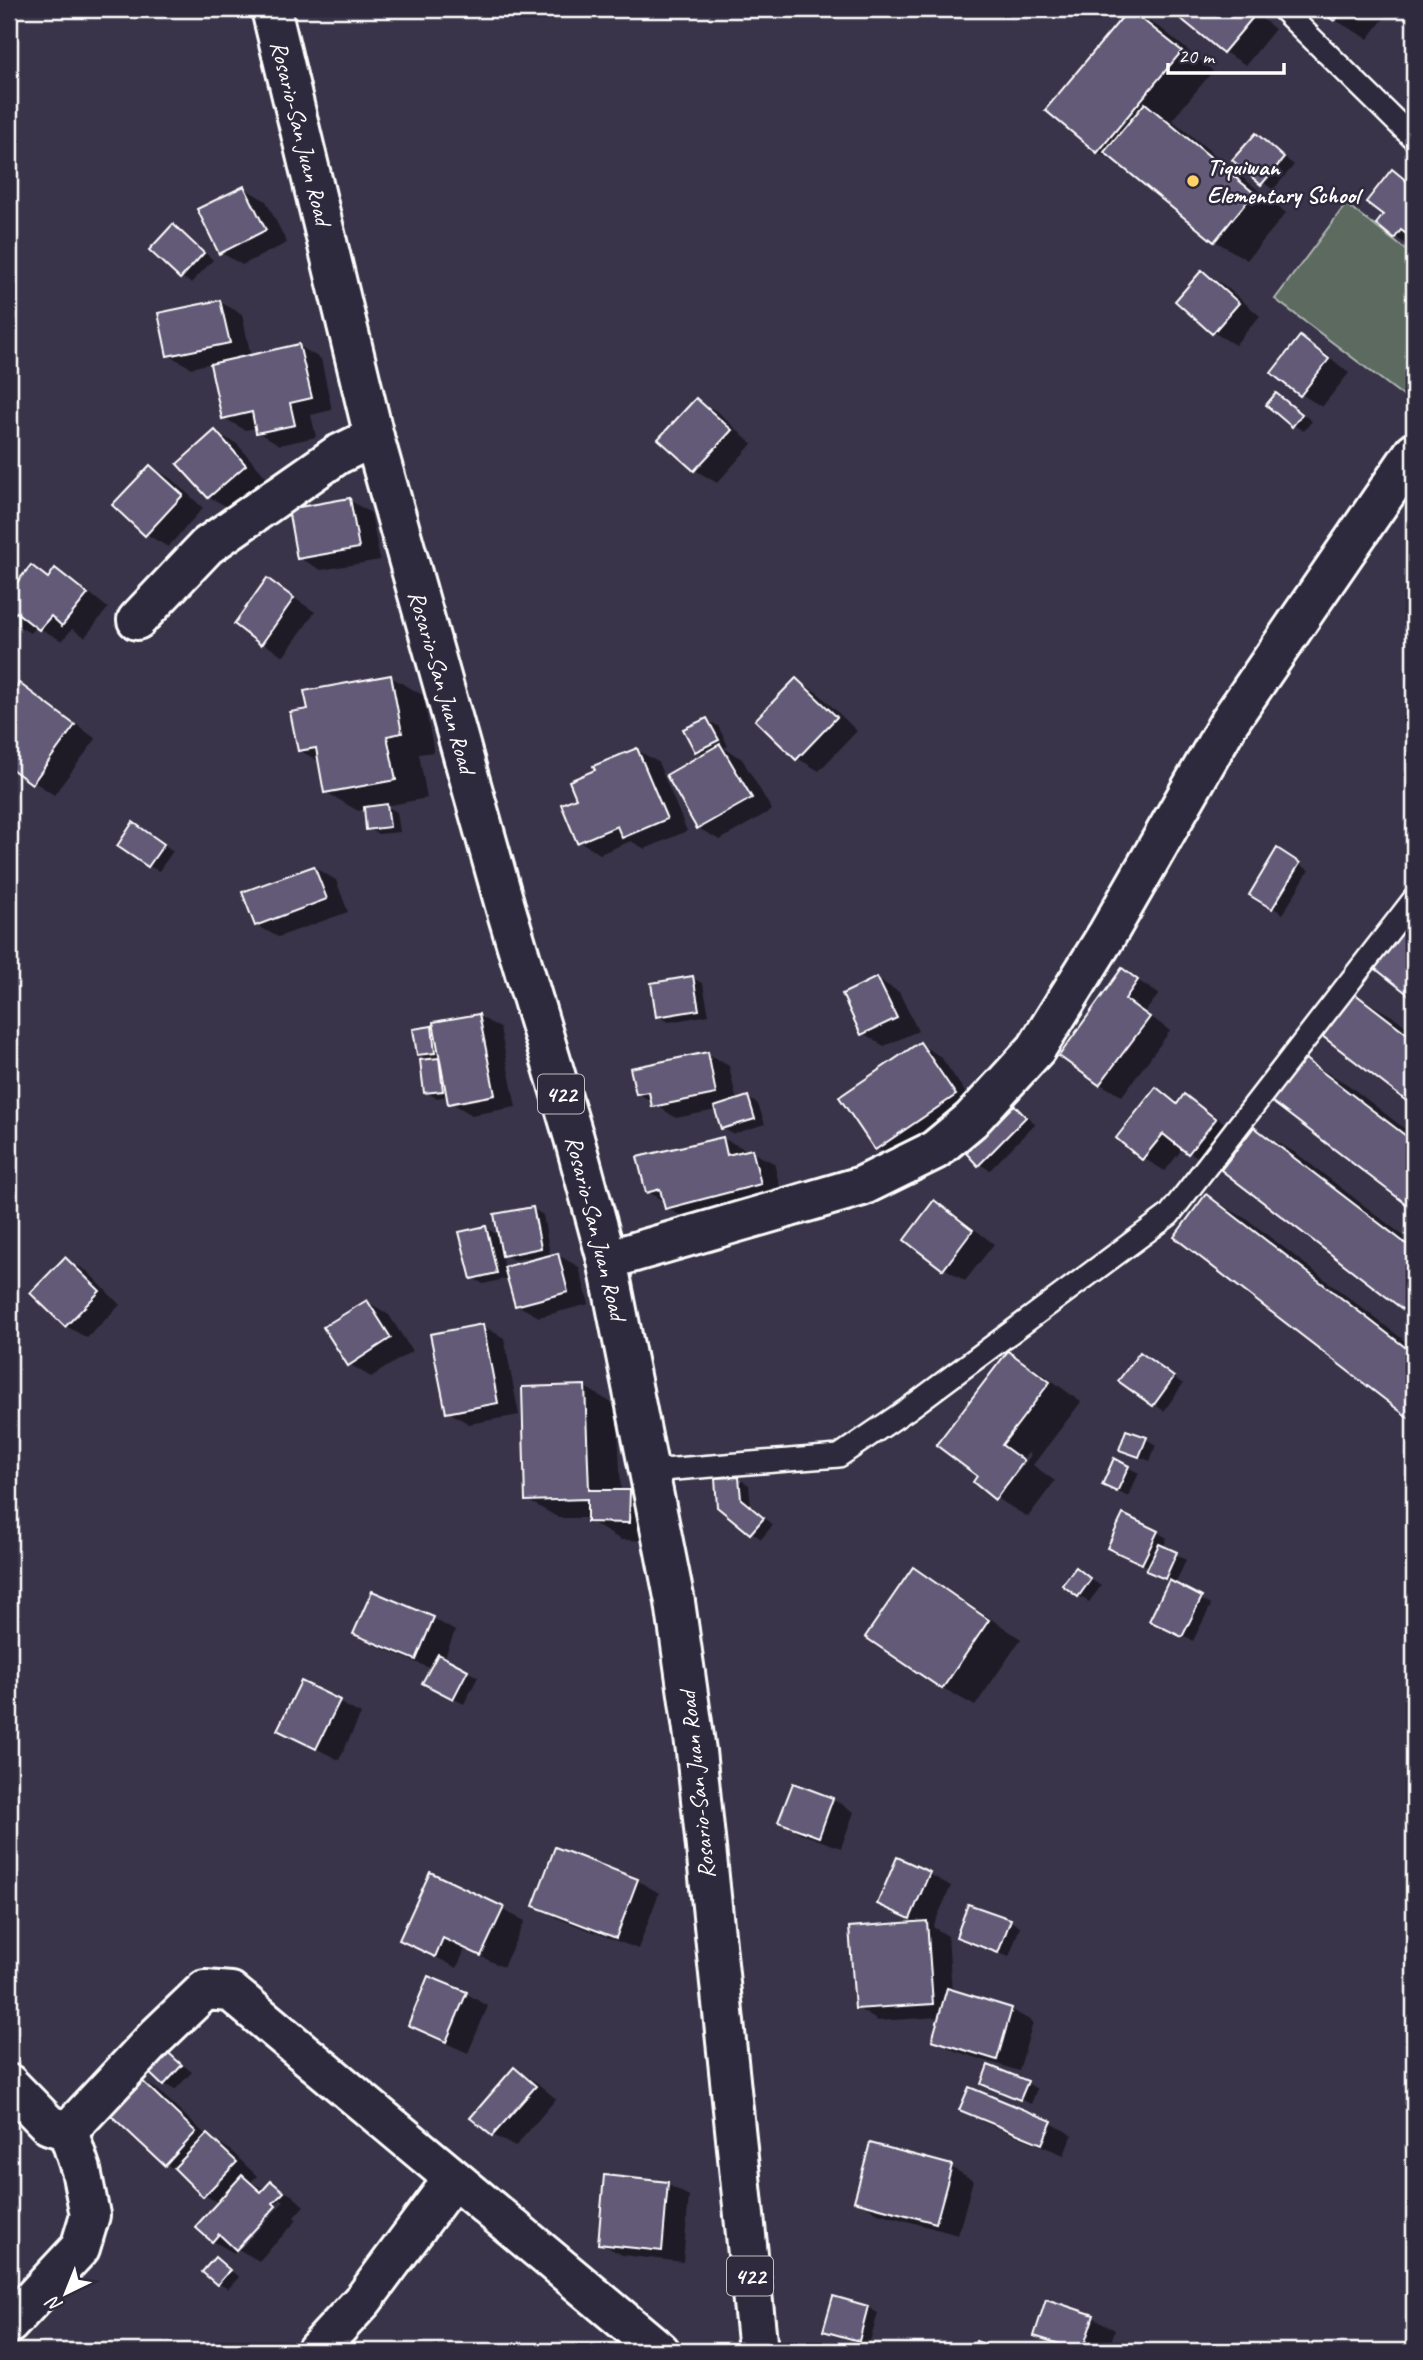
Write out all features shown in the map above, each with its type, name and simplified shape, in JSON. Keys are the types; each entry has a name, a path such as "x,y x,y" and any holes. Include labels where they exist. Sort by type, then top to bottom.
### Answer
{"street":[{"name":"Rosario-San Juan Road","path":"271,9 374,437 607,1260 675,1602 695,1751 758,2351"},
{"path":"136,620 207,546 337,455 374,437"},
{"path":"607,1260 862,1186 934,1150 971,1120 1036,1049 1108,933 1229,722 1414,452"},
{"path":"68,2131 156,2037 205,1990 231,1992 660,2351"},
{"path":"9,2084 49,2125 68,2131"},
{"path":"9,2324 80,2248 90,2215 81,2170 68,2131"},
{"path":"316,2351 363,2299 453,2179"}],"lane":[{"path":"1282,9 1414,139"},
{"path":"650,1471 839,1457 1169,1215 1414,899"}],"green space":[{"path":"1346,204 1414,256 1414,395 1410,401 1275,299"}],"building":[{"path":"1129,9 1182,51 1097,153 1045,110"},
{"path":"1169,9 1246,9 1254,16 1223,53"},
{"path":"1318,9 1345,9 1334,21"},
{"path":"1145,103 1254,193 1214,242 1104,152"},
{"path":"1256,133 1284,158 1261,185 1232,160"},
{"path":"1392,169 1414,187 1414,240 1401,230 1394,239 1376,224 1383,215 1366,202"},
{"path":"244,186 266,230 219,254 197,209"},
{"path":"173,224 204,253 180,279 149,250"},
{"path":"1202,270 1239,303 1212,334 1175,301"},
{"path":"220,300 230,343 167,356 158,313"},
{"path":"1300,336 1329,359 1300,396 1271,373"},
{"path":"299,344 312,398 290,403 295,425 256,433 252,412 222,419 210,364"},
{"path":"1276,393 1302,414 1292,427 1266,405"},
{"path":"696,398 732,430 694,471 658,439"},
{"path":"215,430 246,465 208,498 177,464"},
{"path":"150,465 183,495 145,536 112,505"},
{"path":"350,498 359,548 297,559 288,509"},
{"path":"31,565 48,578 55,568 88,594 62,626 51,616 39,630 16,612 9,621 9,592"},
{"path":"267,578 294,598 261,645 234,624"},
{"path":"391,675 402,733 387,736 396,780 324,793 316,748 298,751 290,712 308,709 304,691"},
{"path":"796,678 837,717 796,760 755,720"},
{"path":"19,683 75,725 32,784 9,767 9,697"},
{"path":"707,718 719,740 695,752 683,729"},
{"path":"720,744 752,798 697,829 666,775"},
{"path":"637,748 667,819 622,838 617,826 577,843 561,804 576,798 569,781 595,770 593,766"},
{"path":"387,804 390,827 366,830 364,807"},
{"path":"133,822 164,844 148,867 117,846"},
{"path":"1277,848 1300,863 1272,909 1249,895"},
{"path":"314,866 327,899 255,926 242,892"},
{"path":"1404,924 1414,931 1414,999 1372,966"},
{"path":"1122,968 1138,980 1125,999 1150,1017 1099,1085 1059,1056"},
{"path":"693,976 699,1010 656,1017 651,983"},
{"path":"877,977 897,1018 861,1035 842,994"},
{"path":"1354,993 1414,1039 1414,1107 1321,1035"},
{"path":"479,1014 495,1095 448,1104 433,1022"},
{"path":"432,1026 435,1053 417,1055 413,1029"},
{"path":"920,1042 956,1095 875,1150 839,1097"},
{"path":"708,1052 716,1094 652,1107 649,1092 636,1094 630,1068"},
{"path":"439,1058 443,1091 424,1093 420,1060"},
{"path":"1304,1058 1414,1142 1414,1210 1271,1101"},
{"path":"1156,1087 1177,1104 1184,1094 1216,1119 1188,1154 1163,1134 1142,1160 1116,1138"},
{"path":"748,1096 755,1119 721,1129 714,1107"},
{"path":"1014,1105 1026,1117 978,1166 966,1153"},
{"path":"1254,1127 1414,1250 1414,1318 1221,1170"},
{"path":"723,1137 727,1155 752,1149 761,1184 665,1209 660,1189 646,1193 637,1157"},
{"path":"1206,1194 1414,1354 1414,1422 1174,1237"},
{"path":"934,1200 973,1230 943,1270 904,1240"},
{"path":"533,1207 541,1248 502,1256 494,1214"},
{"path":"486,1226 497,1273 471,1279 459,1232"},
{"path":"558,1253 568,1292 515,1306 504,1267"},
{"path":"65,1257 100,1291 65,1327 30,1293"},
{"path":"367,1300 391,1338 348,1366 323,1327"},
{"path":"483,1324 498,1403 446,1413 430,1334"},
{"path":"1008,1351 1050,1382 1002,1445 1024,1461 995,1500 973,1482 977,1476 936,1445"},
{"path":"1140,1352 1174,1377 1153,1406 1118,1381"},
{"path":"585,1385 589,1490 630,1490 629,1523 587,1522 587,1499 525,1501 522,1387"},
{"path":"1126,1430 1147,1437 1139,1457 1119,1450"},
{"path":"1114,1458 1129,1466 1117,1492 1102,1485"},
{"path":"739,1477 741,1499 764,1518 750,1534 717,1507 715,1478"},
{"path":"1123,1514 1158,1531 1142,1564 1107,1548"},
{"path":"1159,1544 1177,1552 1165,1579 1146,1571"},
{"path":"913,1567 989,1620 942,1689 865,1637"},
{"path":"1076,1567 1091,1579 1078,1597 1062,1585"},
{"path":"1169,1580 1202,1597 1182,1637 1149,1621"},
{"path":"372,1591 434,1617 416,1660 353,1634"},
{"path":"438,1654 468,1670 453,1699 422,1683"},
{"path":"301,1681 340,1700 316,1749 277,1730"},
{"path":"793,1783 833,1798 819,1837 778,1822"},
{"path":"555,1847 638,1879 616,1938 533,1906"},
{"path":"897,1857 930,1872 910,1919 877,1904"},
{"path":"430,1872 504,1907 481,1956 443,1938 435,1957 399,1940"},
{"path":"968,1904 1011,1919 998,1953 956,1937"},
{"path":"927,1921 933,2004 855,2009 849,1927"},
{"path":"428,1976 467,1992 446,2042 408,2025"},
{"path":"947,1988 1012,2008 997,2060 932,2040"},
{"path":"160,2045 182,2065 163,2086 141,2065"},
{"path":"988,2065 1028,2081 1020,2100 981,2084"},
{"path":"514,2067 536,2086 492,2136 470,2118"},
{"path":"136,2075 196,2132 165,2166 104,2109"},
{"path":"969,2087 1052,2121 1042,2144 959,2110"},
{"path":"207,2134 237,2162 203,2197 174,2168"},
{"path":"870,2143 952,2165 936,2223 854,2201"},
{"path":"242,2175 261,2192 271,2181 284,2192 273,2203 276,2206 236,2250 219,2234 212,2242 195,2227"},
{"path":"604,2175 668,2182 662,2251 598,2244"},
{"path":"215,2257 230,2270 217,2285 202,2272"},
{"path":"833,2296 868,2306 859,2341 823,2331"},
{"path":"1046,2299 1094,2315 1082,2351 1034,2336"},
{"path":"976,2341 1002,2351 972,2351"}],"place":[{"name":"Tiquiwan Elementary School","path":"1193,181"}]}
